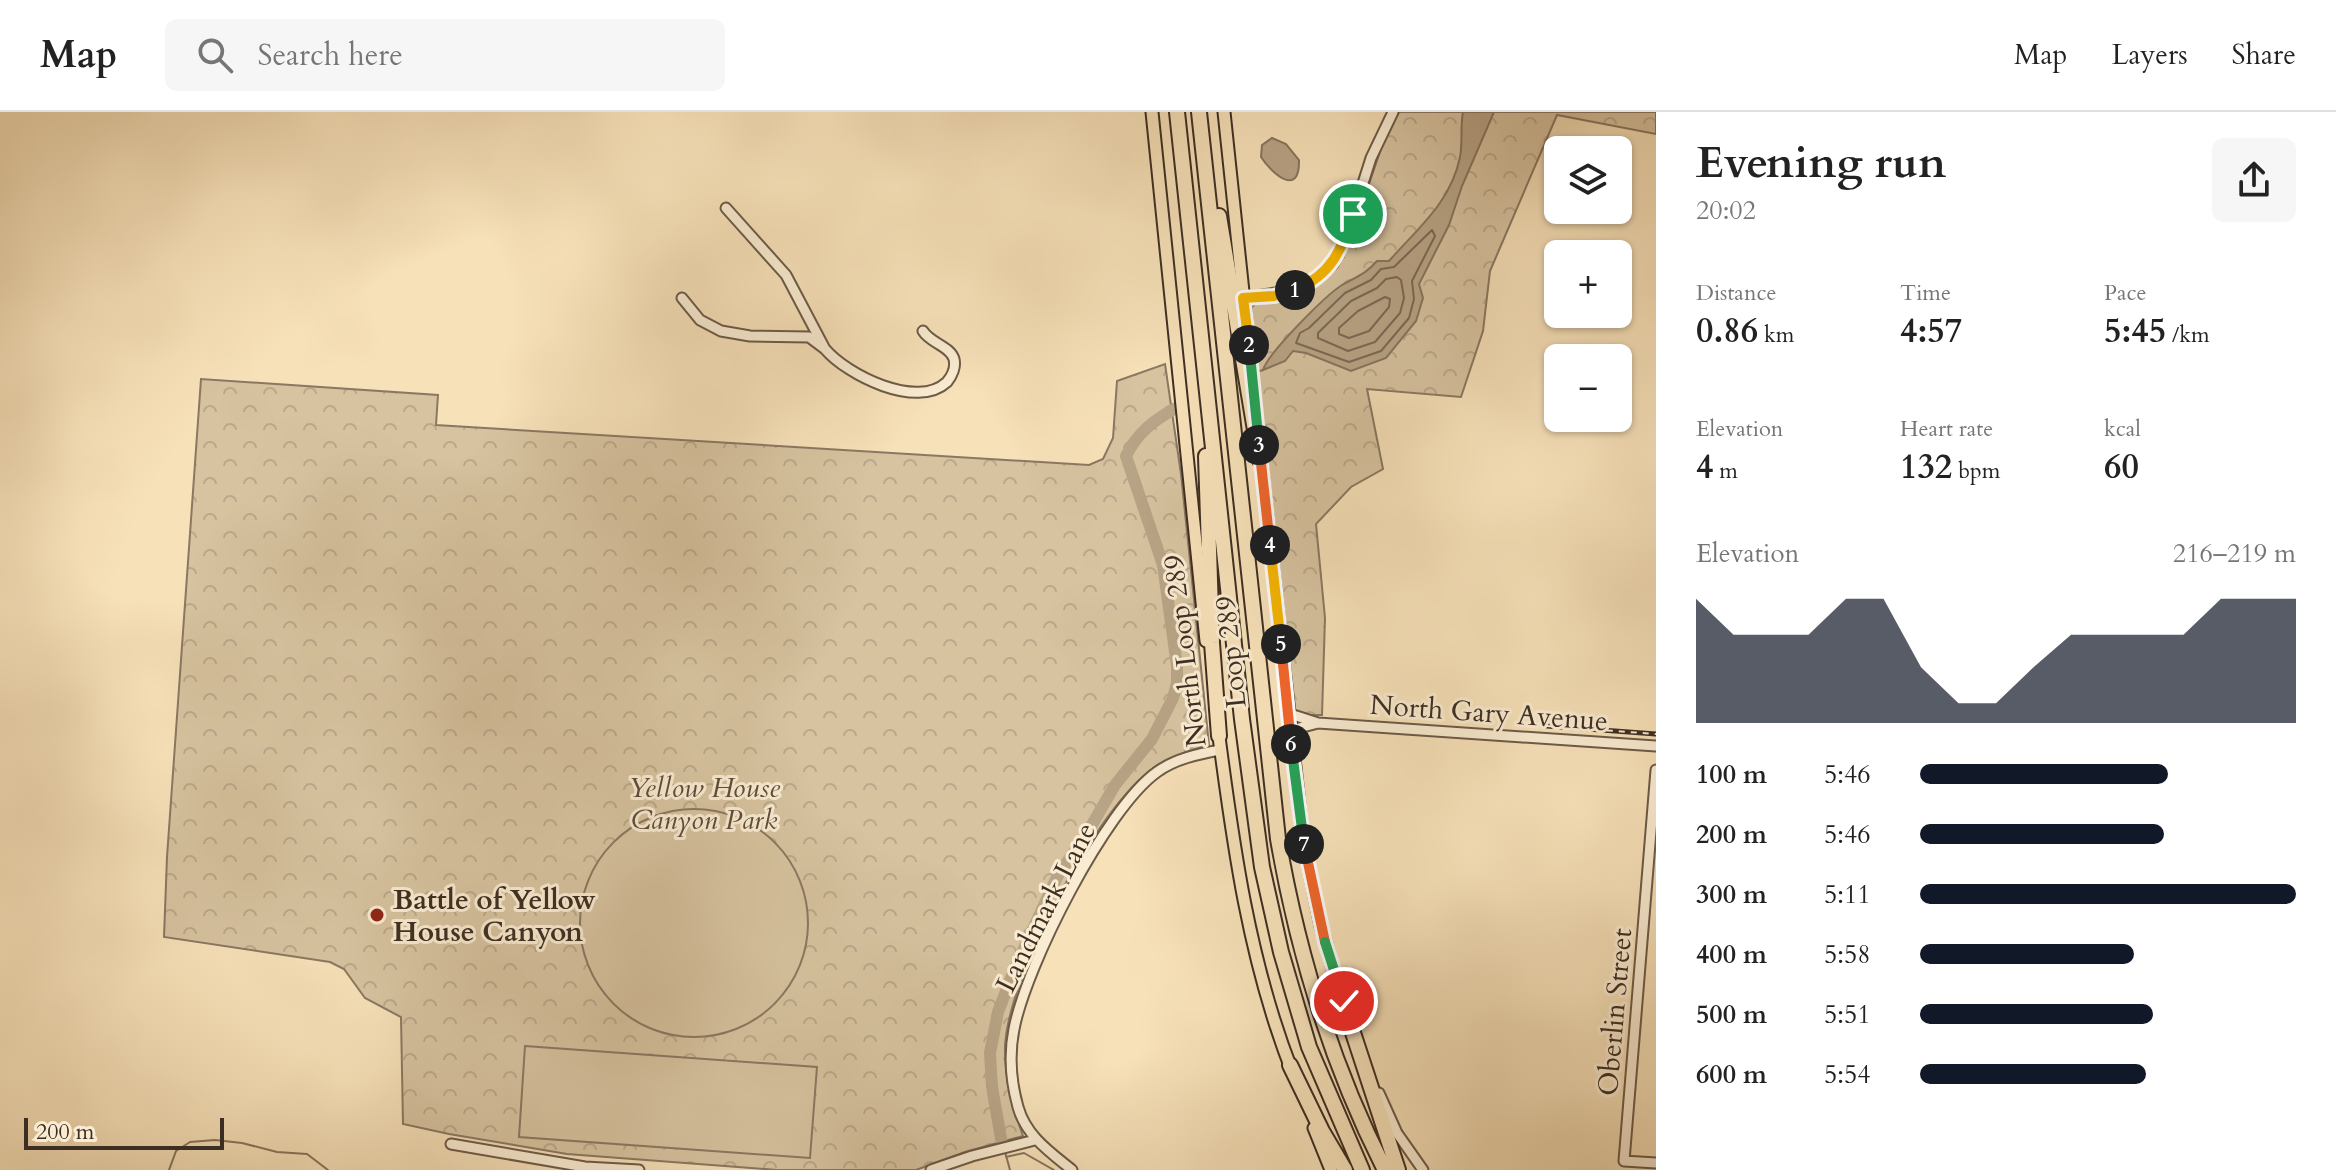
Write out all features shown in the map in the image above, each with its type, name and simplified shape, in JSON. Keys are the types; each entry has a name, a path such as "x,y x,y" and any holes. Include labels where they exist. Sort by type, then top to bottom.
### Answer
{"highway":[{"name":"Loop 289","path":"1177,112 1250,789 1262,867 1281,952 1309,1047 1362,1170"},
{"path":"1200,112 1206,126 1260,460"},
{"name":"Loop 289","path":"1200,112 1270,788 1282,863 1298,936 1325,1029 1385,1170"},
{"path":"1206,383 1210,597 1219,743"},
{"path":"1339,990 1398,1170"},
{"path":"1290,1065 1345,1170"}],"main road":[{"name":"North Loop 289","path":"1152,112 1197,561 1235,857 1250,932 1290,1065 1331,1170"},
{"path":"1224,112 1290,737 1312,884 1339,990"}],"street":[{"path":"1243,298 1274,296 1295,290 1316,279 1333,264 1344,243 1371,158 1393,112"},
{"path":"726,208 786,275 811,328 825,349"},
{"path":"682,298 700,320 721,331 750,336 809,337 844,367 900,391 929,392 953,374 955,362 950,352 933,343 923,331"},
{"name":"North Gary Avenue","path":"1287,713 1318,723 1656,746"},
{"path":"1290,737 1299,728 1318,723"},
{"name":"Landmark Lane","path":"1072,1170 1035,1140 1018,1108 1011,1056 1017,1013 1034,966 1093,852 1125,804 1140,787 1168,765 1202,753 1219,743"},
{"name":"Oberlin Street","path":"1656,770 1624,1161 1656,1163"},
{"path":"1339,990 1386,1109 1405,1147 1423,1170"},
{"path":"931,1170 1035,1140"},
{"path":"451,1144 585,1167 639,1170"}],"green space":[{"path":"1399,112 1656,112 1656,134 1557,115 1548,136 1544,136 1544,145 1490,271 1483,331 1461,397 1367,389 1383,469 1351,487 1316,524 1325,618 1322,715 1301,715 1295,711 1250,309 1256,303 1298,295 1323,281 1344,257 1382,146"},
{"name":"Yellow House Canyon Park","path":"1165,364 1181,474 1209,745 1162,762 1126,794 1079,860 1037,940 1010,1015 1005,1046 1008,1081 1023,1136 916,1170 777,1170 567,1154 403,1124 401,1017 365,998 344,969 330,962 164,937 201,379 438,395 436,425 1089,465 1103,459 1113,438 1117,381"},
{"path":"694,809 738,817 775,842 800,879 808,923 800,967 775,1004 738,1029 694,1037 650,1029 613,1004 588,967 580,923 588,879 613,842 650,817"},
{"path":"525,1046 817,1067 810,1158 519,1137"}],"water":[{"path":"1463,112 1494,112 1449,225 1419,284 1423,298 1416,321 1386,358 1351,371 1293,351 1285,361 1263,370 1286,339 1323,301 1377,261 1389,261 1432,214 1456,173 1461,151"},
{"path":"1272,138 1286,144 1299,160 1295,178 1284,179 1261,157 1262,145"}],"waterway":[{"path":"1259,371 1263,370"},
{"path":"1002,1144 992,1087 990,1053 998,1012 1058,875 1115,785 1152,739 1173,698 1177,683 1163,565 1126,456 1147,428 1176,408"},
{"path":"169,1170 176,1151 190,1142 215,1140 277,1152 307,1154 328,1170"},
{"path":"1005,1152 1010,1170"},
{"path":"1006,1157 1024,1153 1054,1170"}],"railway":[{"path":"1547,726 1656,734"}],"place":[{"name":"Battle of Yellow House Canyon","path":"377,915"}],"route":[{"path":"1344,1001 1321,926 1303,839 1243,298 1285,294 1306,286 1326,272 1339,254 1353,214"}]}
